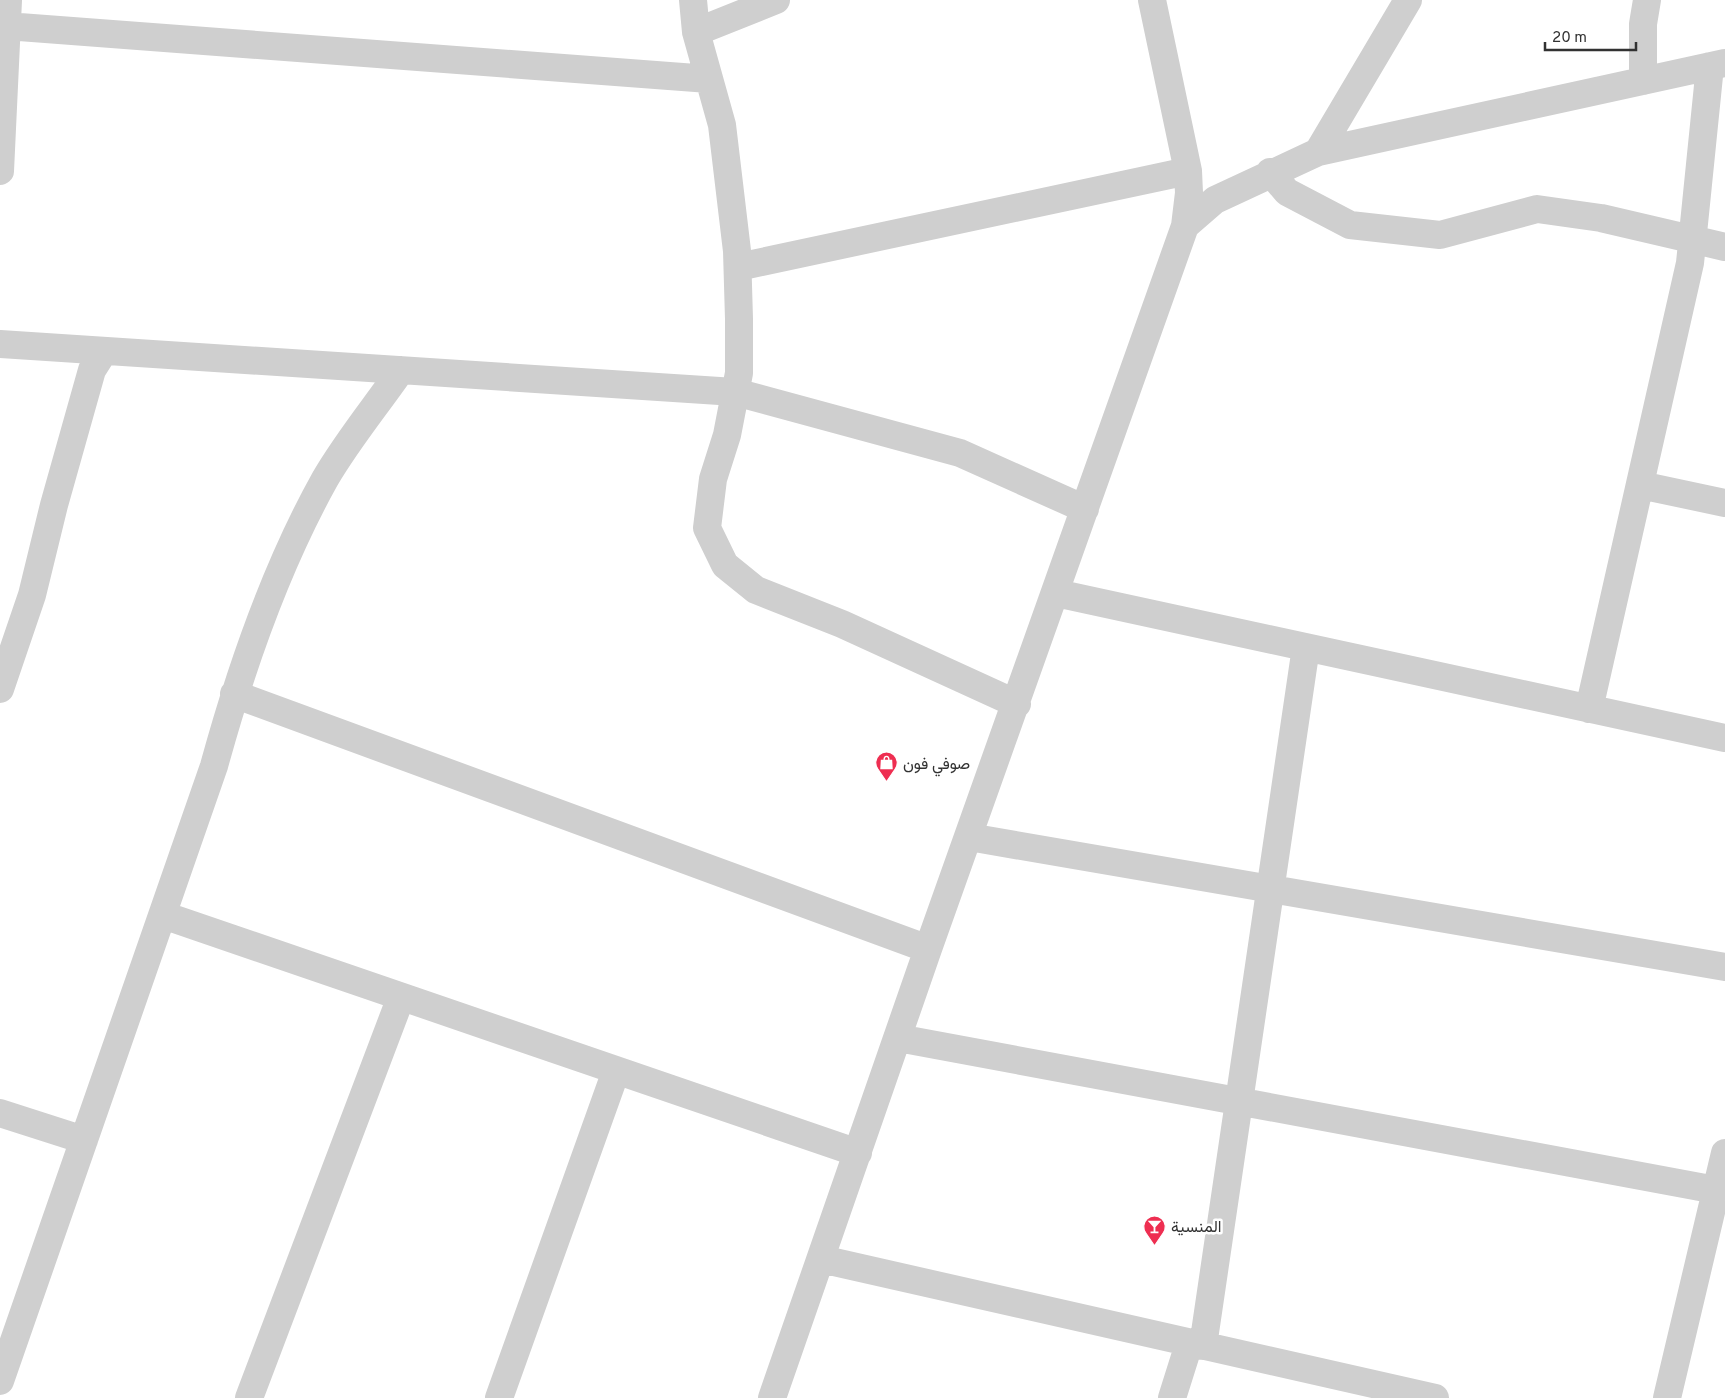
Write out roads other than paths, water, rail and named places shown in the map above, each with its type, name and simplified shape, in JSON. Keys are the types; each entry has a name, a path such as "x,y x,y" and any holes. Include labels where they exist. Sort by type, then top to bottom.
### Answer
{"street":[{"path":"693,0 696,32 722,125 738,267 739,373 727,435 713,479 707,528 725,565 756,590 842,624 1017,704"},
{"path":"696,32 776,0"},
{"path":"772,1398 928,949 1186,226 1189,193 1188,171 1152,0"},
{"path":"1318,152 1408,0"},
{"path":"1642,81 1643,24 1647,0"},
{"path":"0,171 7,13 709,78"},
{"path":"1186,226 1215,200 1270,172 1318,152 1717,64 1690,263 1589,709"},
{"path":"738,267 1188,171"},
{"path":"1270,172 1287,192 1350,225 1440,235 1536,209 1601,218 1725,247"},
{"path":"0,344 735,392 960,453 1085,508"},
{"path":"0,689 32,595 54,505 92,370 104,351"},
{"path":"0,1381 214,766 234,694 304,519 326,478 401,370"},
{"path":"1640,484 1725,502"},
{"path":"1056,593 1725,738"},
{"path":"1202,1346 1306,647"},
{"path":"234,694 928,949"},
{"path":"969,837 1725,967"},
{"path":"162,915 858,1154"},
{"path":"249,1398 401,997"},
{"path":"898,1038 1716,1190"},
{"path":"499,1398 616,1071"},
{"path":"0,1113 84,1140"},
{"path":"1667,1398 1725,1153"},
{"path":"821,1259 1419,1396"},
{"path":"1172,1398 1189,1344 1202,1346"}],"place":[{"name":"صوفي فون","path":"887,782"},
{"name":"المنسية","path":"1155,1245"}]}
